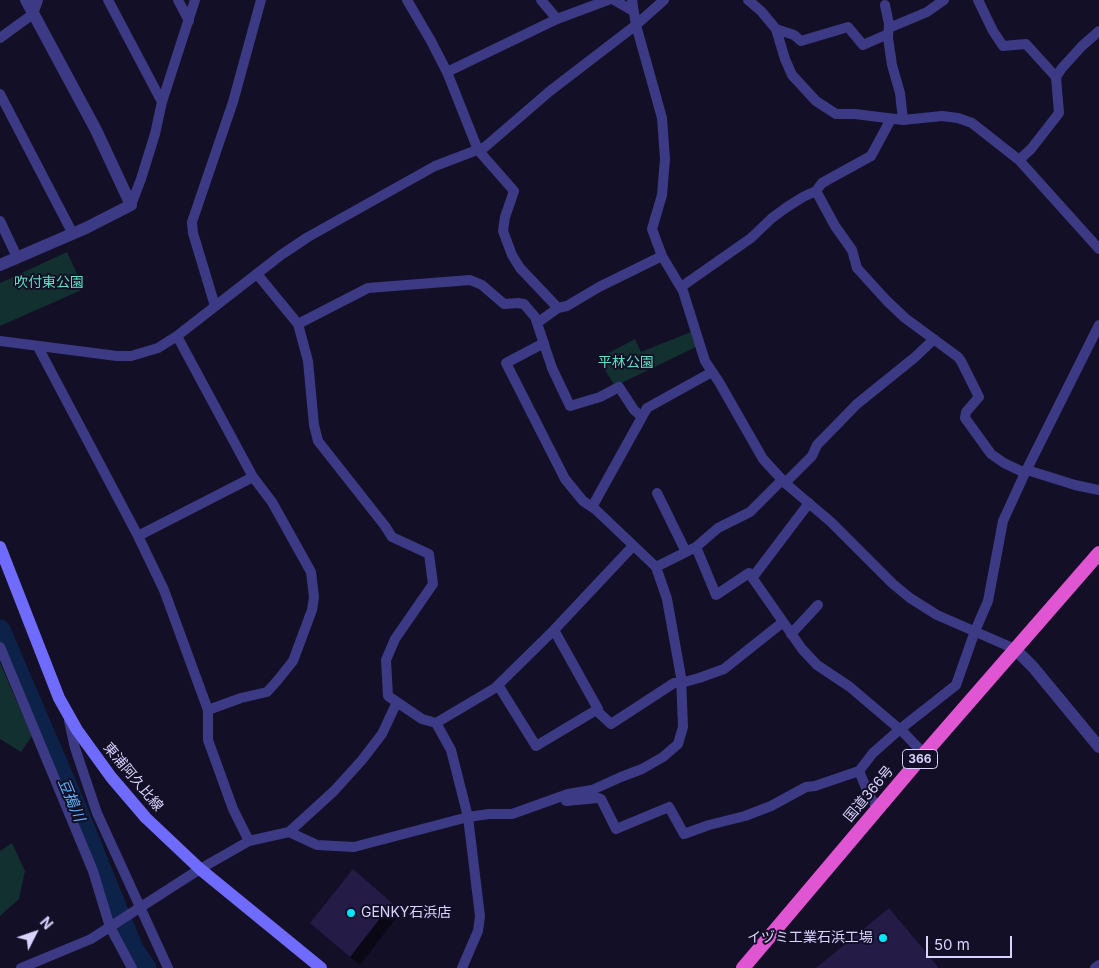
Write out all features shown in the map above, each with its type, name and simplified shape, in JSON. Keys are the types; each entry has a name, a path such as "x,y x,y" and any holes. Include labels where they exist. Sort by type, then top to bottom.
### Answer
{"highway":[{"name":"国道366号","path":"743,968 924,754 1099,552"}],"main road":[{"name":"東浦阿久比線","path":"0,547 59,698 77,730 111,777 146,818 200,869 321,968"}],"street":[{"path":"26,0 96,130 131,204"},
{"path":"0,38 33,14 38,0"},
{"path":"108,0 162,102"},
{"path":"178,0 189,21"},
{"path":"0,265 72,234 131,204 141,179 155,134 162,102 195,0"},
{"path":"215,306 193,233 192,222 233,102 261,0"},
{"path":"407,0 432,41 447,72 478,150 514,191 505,217 503,231 512,255 520,268 558,308"},
{"path":"541,0 557,20"},
{"path":"447,72 557,20 608,0"},
{"path":"614,0 633,11"},
{"path":"632,0 636,25 662,118 665,159 662,195 652,229 662,256 681,287 705,361 763,459 784,482 831,522 910,598 937,615 1015,649 1033,667 1099,747"},
{"path":"0,341 117,356 131,356 158,348 178,336 308,237 436,166 485,147 550,91 636,25 664,0"},
{"path":"748,0 761,11 776,29 785,59 792,74 816,101 836,114 855,114 903,120 942,116 958,118 984,131 1019,160 1099,249"},
{"path":"776,29 794,35 801,40 848,27 863,45 927,12 944,0"},
{"path":"978,0 992,31 1003,46 1026,44 1056,77 1059,113 1032,149 1019,160"},
{"path":"885,5 892,65 900,93 903,120"},
{"path":"1056,77 1068,60 1099,31"},
{"path":"0,94 72,234"},
{"path":"681,287 751,238 787,207 816,191 822,183 871,156 891,119"},
{"path":"816,191 835,226 852,250 857,268 887,301 906,318 958,357 979,397 966,412 965,418 991,454 1004,463 1026,471 1099,490"},
{"path":"0,221 17,257"},
{"path":"537,323 558,308 567,306 599,287 662,256"},
{"path":"257,274 298,324 308,361 314,425 318,441 392,537 429,554 433,584 395,639 386,660 388,696 422,719 436,723 451,750 468,817 480,916 478,931 462,968"},
{"path":"298,324 368,288 470,280 482,285 504,304 524,304 535,316 552,368 570,406 600,398 619,387 634,410 641,416"},
{"path":"549,802 598,798 603,801 616,829 669,807 684,834 709,825 745,816 771,806 806,787 815,786 858,772 873,753 956,685 988,601 1003,521 1099,325"},
{"path":"178,336 253,477 272,502 311,572 314,597 312,610 293,660 267,692 241,698 208,710"},
{"path":"656,567 691,550 718,528 750,512 812,456 817,445 857,404 914,358 934,338"},
{"path":"289,832 317,845 354,847 468,817 489,814 512,814 568,794 592,790 642,769 671,751 678,744 683,727 681,683 667,599 656,567 592,507 583,501 564,479 506,363 544,343"},
{"path":"38,347 138,536 164,590 208,710 208,740 233,809 248,841"},
{"path":"592,507 647,408 712,372"},
{"path":"138,536 253,477"},
{"path":"657,493 716,595 749,573 754,577 802,649 818,666 850,687 924,754"},
{"path":"754,577 809,504"},
{"path":"436,723 498,685 554,630 633,546"},
{"path":"791,634 818,605"},
{"path":"596,710 612,724 674,683 699,678 724,669 783,622"},
{"path":"554,630 598,709 596,710"},
{"path":"0,647 93,871 110,927 132,968"},
{"path":"498,685 536,746 596,710"},
{"path":"21,968 91,938 248,841 289,832 334,791 357,766 382,734 397,702"},
{"path":"66,710 75,748 97,813 168,968"},
{"path":"858,772 878,809"},
{"path":"1095,968 1099,965"}],"green space":[{"name":"吹付東公園","path":"67,252 84,289 0,326 0,283"},
{"name":"平林公園","path":"691,332 696,347 615,386 603,367 609,363 605,355 635,339 641,352"},
{"path":"0,663 32,736 21,752 0,739"},
{"path":"12,843 25,871 19,899 0,916 0,851"}],"building":[{"name":"GENKY石浜店","path":"353,869 392,903 350,957 310,923"},
{"name":"イヅミ工業石浜工場","path":"889,908 939,968 816,968"}],"waterway":[{"name":"豆搗川","path":"0,630 75,805 133,949 146,968"}],"place":[{"name":"GENKY石浜店","path":"351,913"},
{"name":"イヅミ工業石浜工場","path":"883,938"}]}
